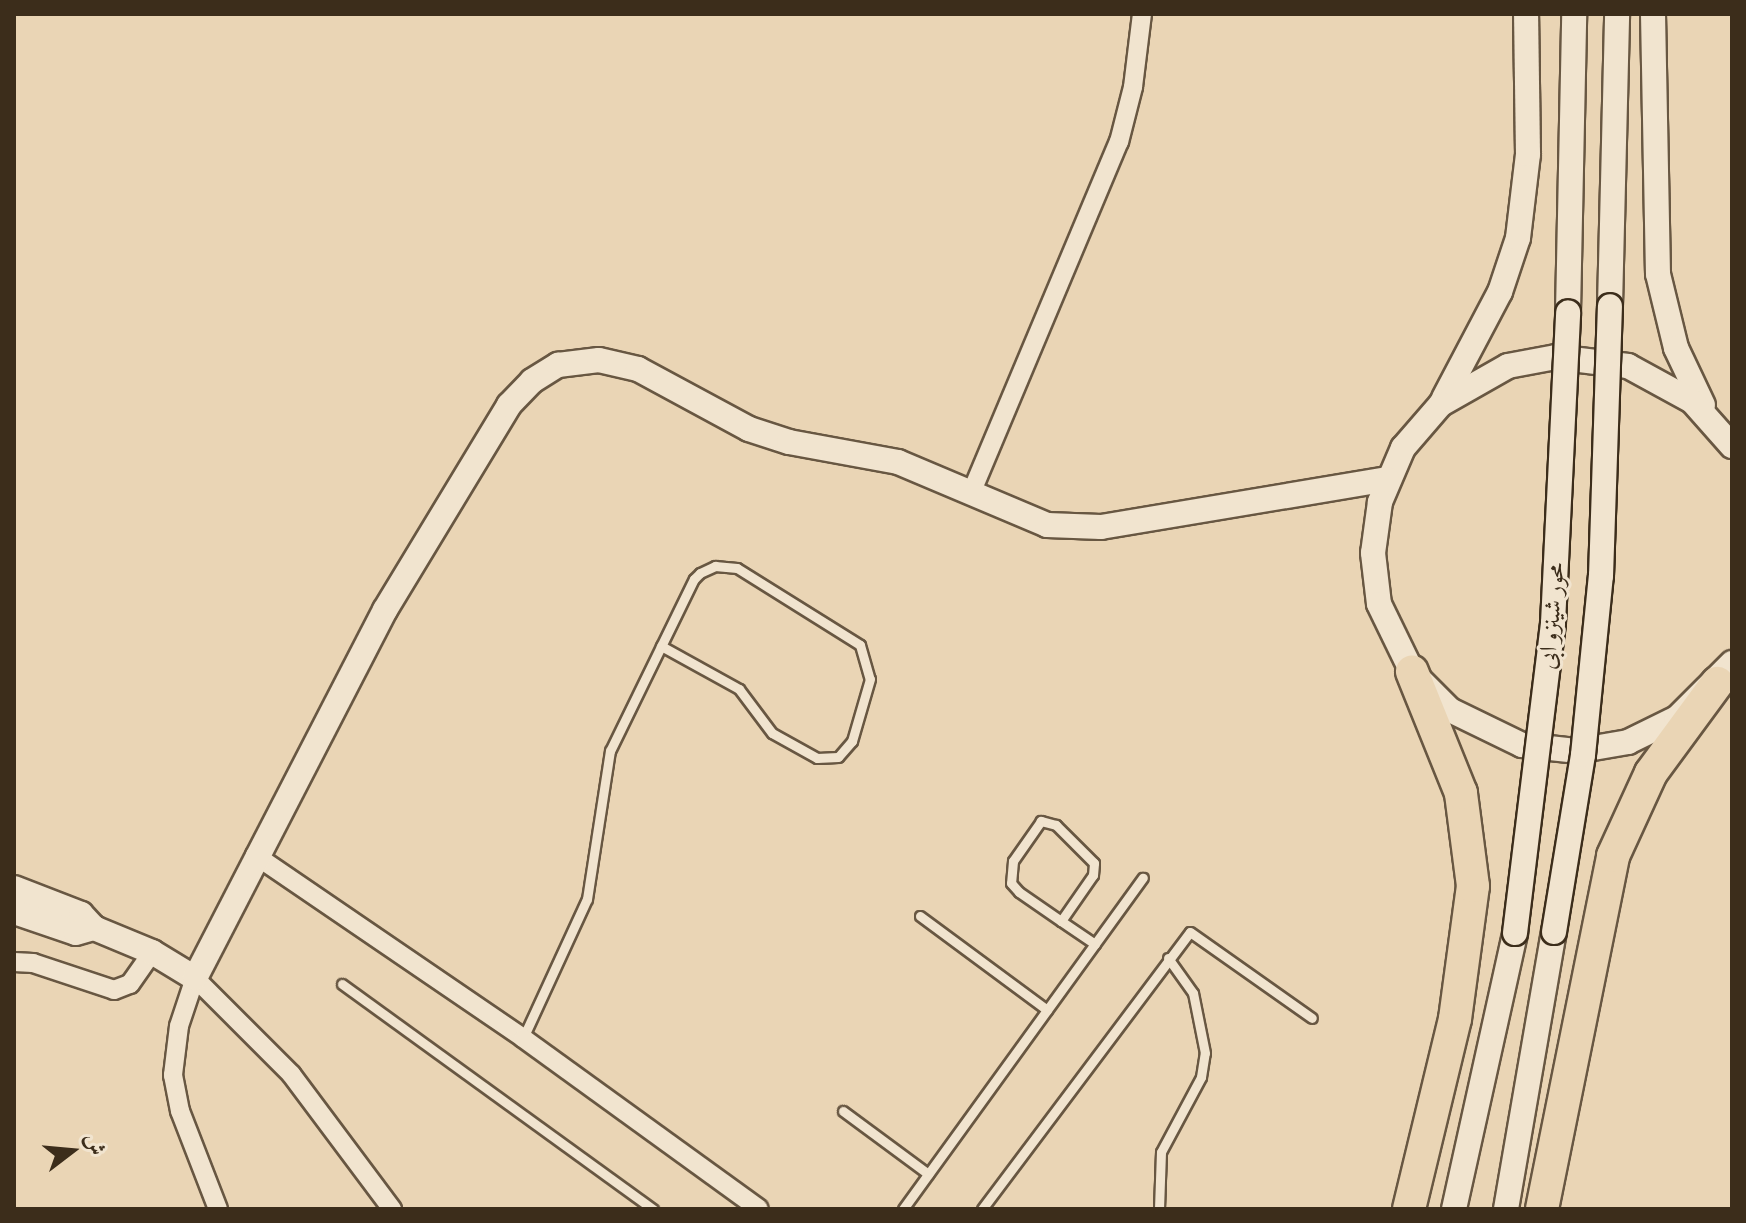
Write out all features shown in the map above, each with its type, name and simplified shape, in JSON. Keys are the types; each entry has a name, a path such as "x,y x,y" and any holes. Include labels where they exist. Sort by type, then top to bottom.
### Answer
{"highway":[{"path":"1409,1209 1455,1019 1473,886 1461,793 1412,672"},
{"path":"1542,1209 1618,841 1651,773 1725,673"}],"main road":[{"path":"1526,14 1528,154 1518,238 1500,292 1441,404 1403,448 1387,479 1374,531 1374,575 1391,637 1412,672 1472,725 1522,745 1562,750 1602,748 1654,732 1725,673"},
{"name":"محور شينزو ابى","path":"1454,1209 1515,933 1553,623 1568,312 1574,14"},
{"name":"محور شينزو ابى","path":"1506,1209 1583,755 1600,591 1617,14"},
{"path":"1653,14 1658,274 1676,348 1725,435"},
{"path":"1654,66 1670,14"},
{"path":"1441,404 1508,366 1580,357 1650,375 1725,435"},
{"path":"14,888 81,914 94,928 152,952 195,978 255,855 385,610 509,405 546,372 572,362 613,361 638,369 769,436 877,456 972,491 1034,522 1083,528 1387,479"},
{"path":"14,912 76,933 94,928"}],"street":[{"path":"972,491 1108,173 1129,110 1142,14"},
{"path":"255,855 523,1038 759,1209"},
{"path":"14,962 33,963 114,990 134,980 152,952"},
{"path":"218,1209 180,1111 173,1075 179,1026 195,978 291,1074 392,1209"}],"lane":[{"path":"523,1038 587,899 610,751 661,646 700,573 722,565 743,572 854,639 864,651 870,679 849,747 824,759 777,738 739,689 661,646"},
{"path":"1061,921 1093,875 1094,863 1056,825 1041,821 1013,861 1009,878 1014,888 1061,921 1095,944"},
{"path":"903,1209 1143,878"},
{"path":"920,916 1047,1010"},
{"path":"982,1209 1190,932 1312,1018"},
{"path":"1159,1209 1161,1152 1172,1124 1196,1087 1205,1053 1193,993 1168,958"},
{"path":"342,984 653,1209"},
{"path":"843,1111 928,1174"}]}
